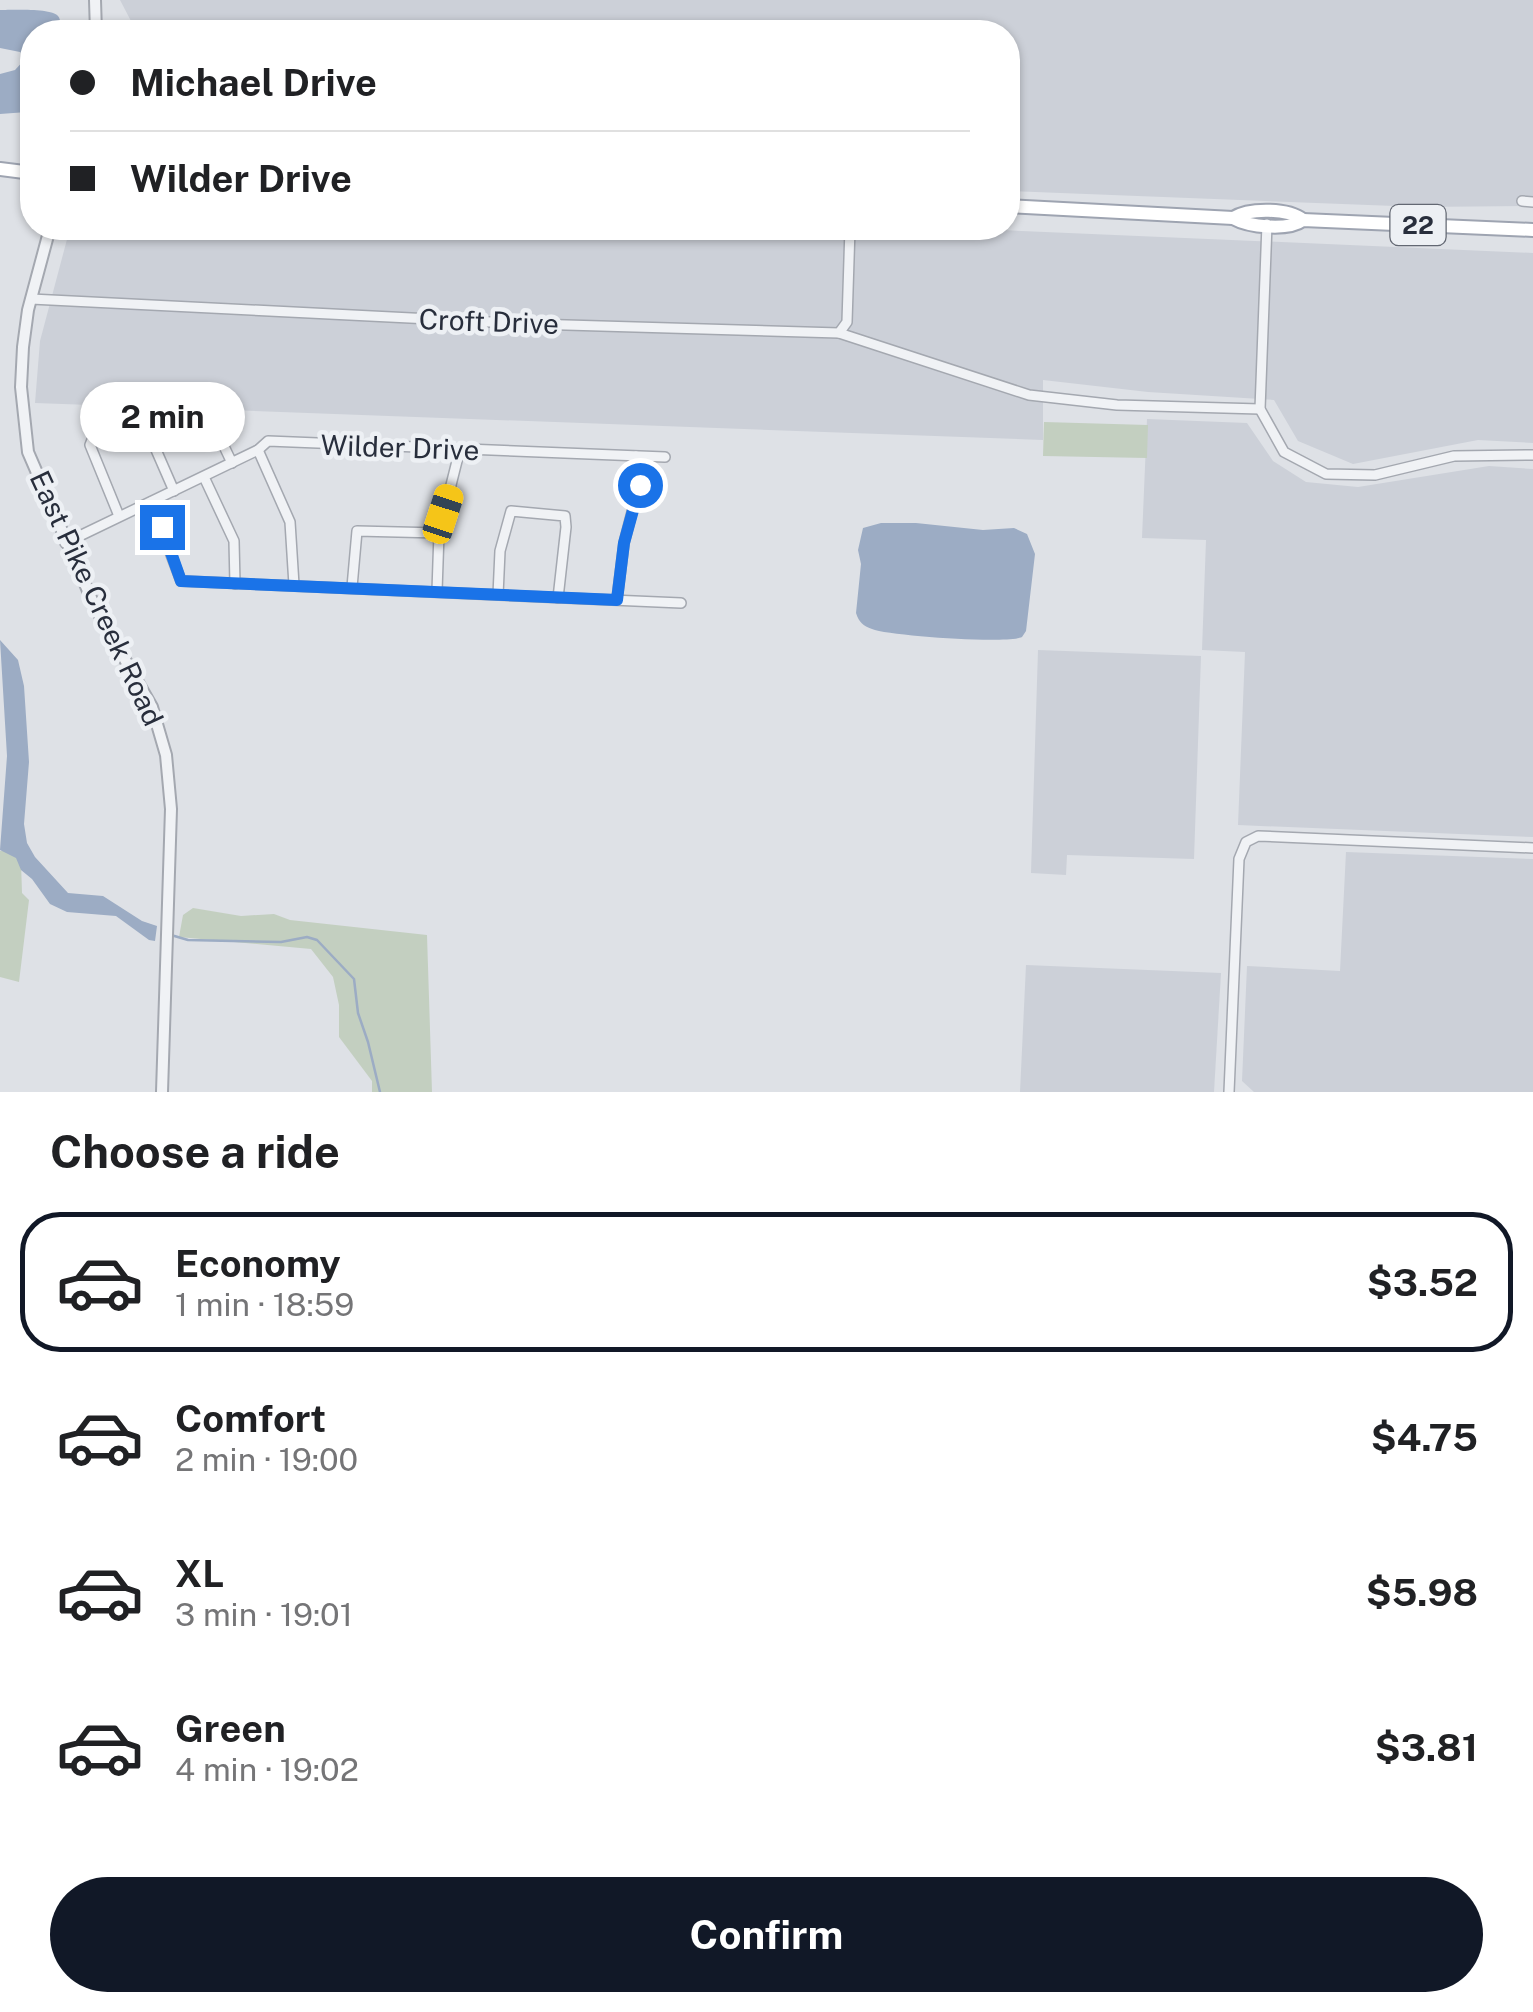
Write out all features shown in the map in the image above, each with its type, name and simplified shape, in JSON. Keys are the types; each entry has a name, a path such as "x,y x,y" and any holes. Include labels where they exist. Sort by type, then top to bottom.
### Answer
{"main road":[{"name":"22","path":"1020,207 1232,218 1242,223 1295,226 1303,220"},
{"name":"22","path":"1232,218 1242,212 1295,214 1303,220 1533,230"}],"street":[{"path":"1267,224 1260,409 1284,452 1326,474 1375,475 1454,456 1533,455"},
{"name":"East Pike Creek Road","path":"47,240 22,347 20,387 28,452 95,608 152,707 170,776 162,1092"},
{"path":"839,333 847,322 850,240"},
{"name":"Croft Drive","path":"31,299 532,324 839,333 1029,395 1117,404 1260,409"},
{"path":"119,516 90,445 94,434 220,440 232,462"},
{"path":"150,436 174,491"},
{"name":"Wilder Drive","path":"65,543 258,450 268,441 665,457"},
{"path":"437,591 440,533 460,449"},
{"path":"258,450 290,522 294,585"},
{"path":"617,600 624,543 640,485 636,456"},
{"path":"204,476 234,541 235,584"},
{"path":"151,502 181,581 681,603"},
{"path":"498,595 500,551 511,511 556,513 566,516 558,598"},
{"path":"352,587 357,531 440,533"},
{"path":"1230,1092 1239,859 1246,842 1258,836 1533,848"}],"shaded area":[{"path":"120,0 1533,0 1533,206 1421,207 1020,191 1020,20 130,20"},
{"path":"1020,231 1533,253 1533,443 1478,440 1353,464 1298,441 1274,400 1043,380 1043,440 35,403 40,341 67,240 1020,240"},
{"path":"1147,419 1247,423 1273,461 1306,482 1358,487 1489,466 1533,469 1533,837 1238,825 1245,652 1202,650 1206,540 1142,538"},
{"path":"1038,650 1201,656 1194,859 1067,855 1066,875 1031,873"},
{"path":"1346,852 1533,859 1533,1092 1254,1092 1242,1081 1247,966 1340,971"},
{"path":"1026,965 1221,973 1214,1092 1020,1092"}],"green space":[{"path":"1044,422 1148,425 1147,458 1043,456"},
{"path":"0,851 11,851 21,862 22,893 29,900 19,982 0,977"},
{"path":"193,908 241,916 274,914 290,920 427,935 432,1092 372,1092 372,1081 339,1037 339,1005 333,977 311,949 179,937 183,915"}],"water":[{"path":"0,10 31,10 58,16 60,20 20,20 20,52 0,48"},
{"path":"20,65 20,113 0,114 0,74"},
{"path":"881,523 983,530 1014,528 1027,534 1035,554 1026,631 1022,637 995,640 923,636 883,632 862,623 856,613 861,564 858,550 863,528"},
{"path":"0,640 18,660 24,686 29,762 24,824 27,843 68,893 103,896 157,926 155,941 116,916 67,912 50,904 21,870 16,858 0,850 7,756"}],"waterway":[{"path":"171,935 188,940 317,940 354,979 358,1013 380,1092"}],"route":[{"path":"162,527 181,581 617,600 624,543 640,485"}]}
